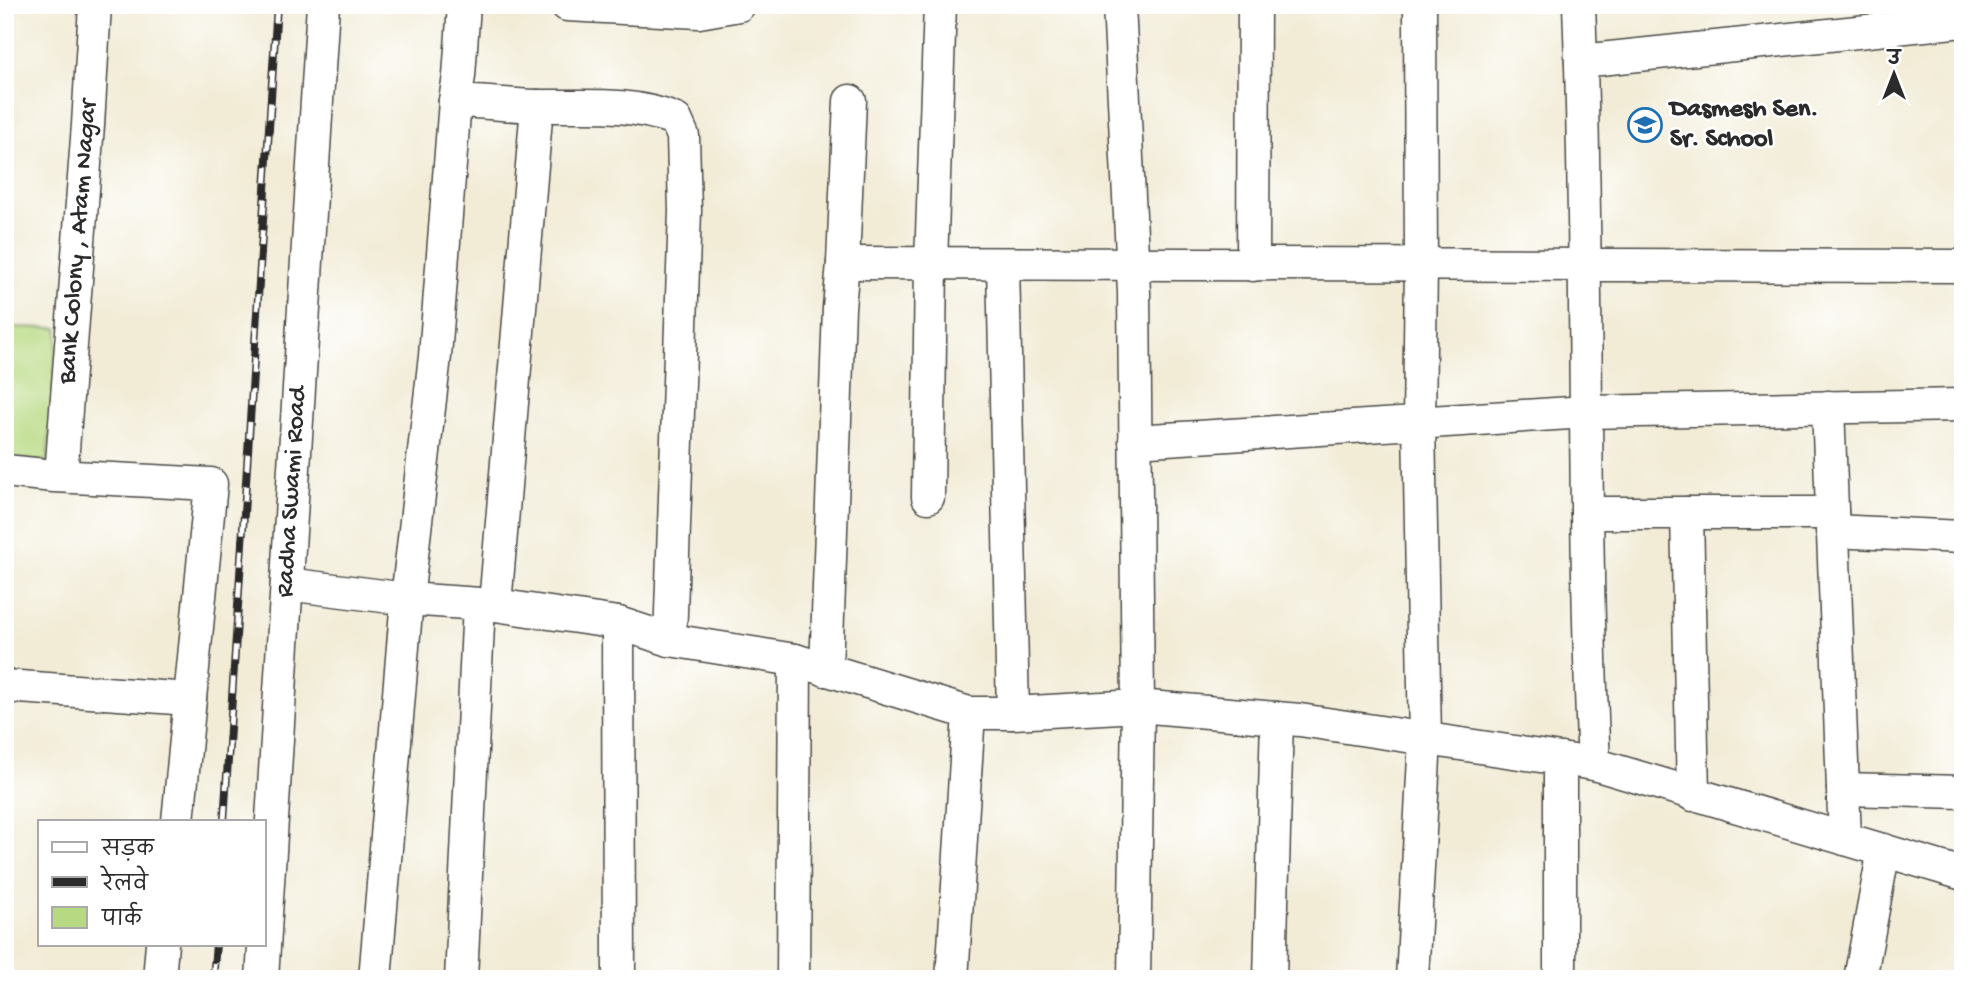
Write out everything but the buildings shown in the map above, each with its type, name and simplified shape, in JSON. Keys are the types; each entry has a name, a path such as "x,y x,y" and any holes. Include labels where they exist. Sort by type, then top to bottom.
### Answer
{"street":[{"name":"Bank Colony , Atam Nagar","path":"61,475 86,150 94,5"},
{"name":"Radha Swami Road","path":"266,916 323,5"},
{"path":"375,979 407,599 435,356 464,5"},
{"path":"567,5 699,12 739,5"},
{"path":"928,497 930,263 940,5"},
{"path":"1119,5 1132,264 1135,441 1138,706 1134,979"},
{"path":"1253,265 1254,5"},
{"path":"1412,979 1425,739 1419,423 1420,5"},
{"path":"1579,5 1589,649 1594,764"},
{"path":"1581,61 1963,21"},
{"path":"454,101 537,106 633,107 657,112 676,120 683,136 685,211 670,640"},
{"path":"825,670 850,101"},
{"path":"461,979 487,604 537,106"},
{"path":"843,263 1963,266"},
{"path":"1003,264 1013,713"},
{"path":"1135,441 1586,412 1963,405"},
{"path":"1828,407 1845,839"},
{"path":"5,471 211,484 178,820"},
{"path":"1587,513 1687,513 1832,522 1963,537"},
{"path":"1687,513 1693,795"},
{"path":"287,584 407,599 487,604 618,623 670,640 794,660 969,713 1138,706 1277,718 1594,764 1963,874"},
{"path":"618,623 619,979"},
{"path":"793,979 794,660"},
{"path":"5,685 190,699"},
{"path":"952,979 969,713"},
{"path":"1270,979 1277,718"},
{"path":"1560,759 1560,979"},
{"path":"1843,789 1963,792"},
{"path":"1860,979 1884,850"},
{"path":"159,979 163,946"},
{"name":"Radha Swami Road","path":"262,979 264,946"}],"green space":[{"path":"5,327 58,328 47,462 5,457"}],"railway":[{"path":"224,820 277,5"},
{"path":"213,979 216,946"}],"place":[{"name":"Dasmesh Sen. Sr. School","path":"1645,125"}]}
